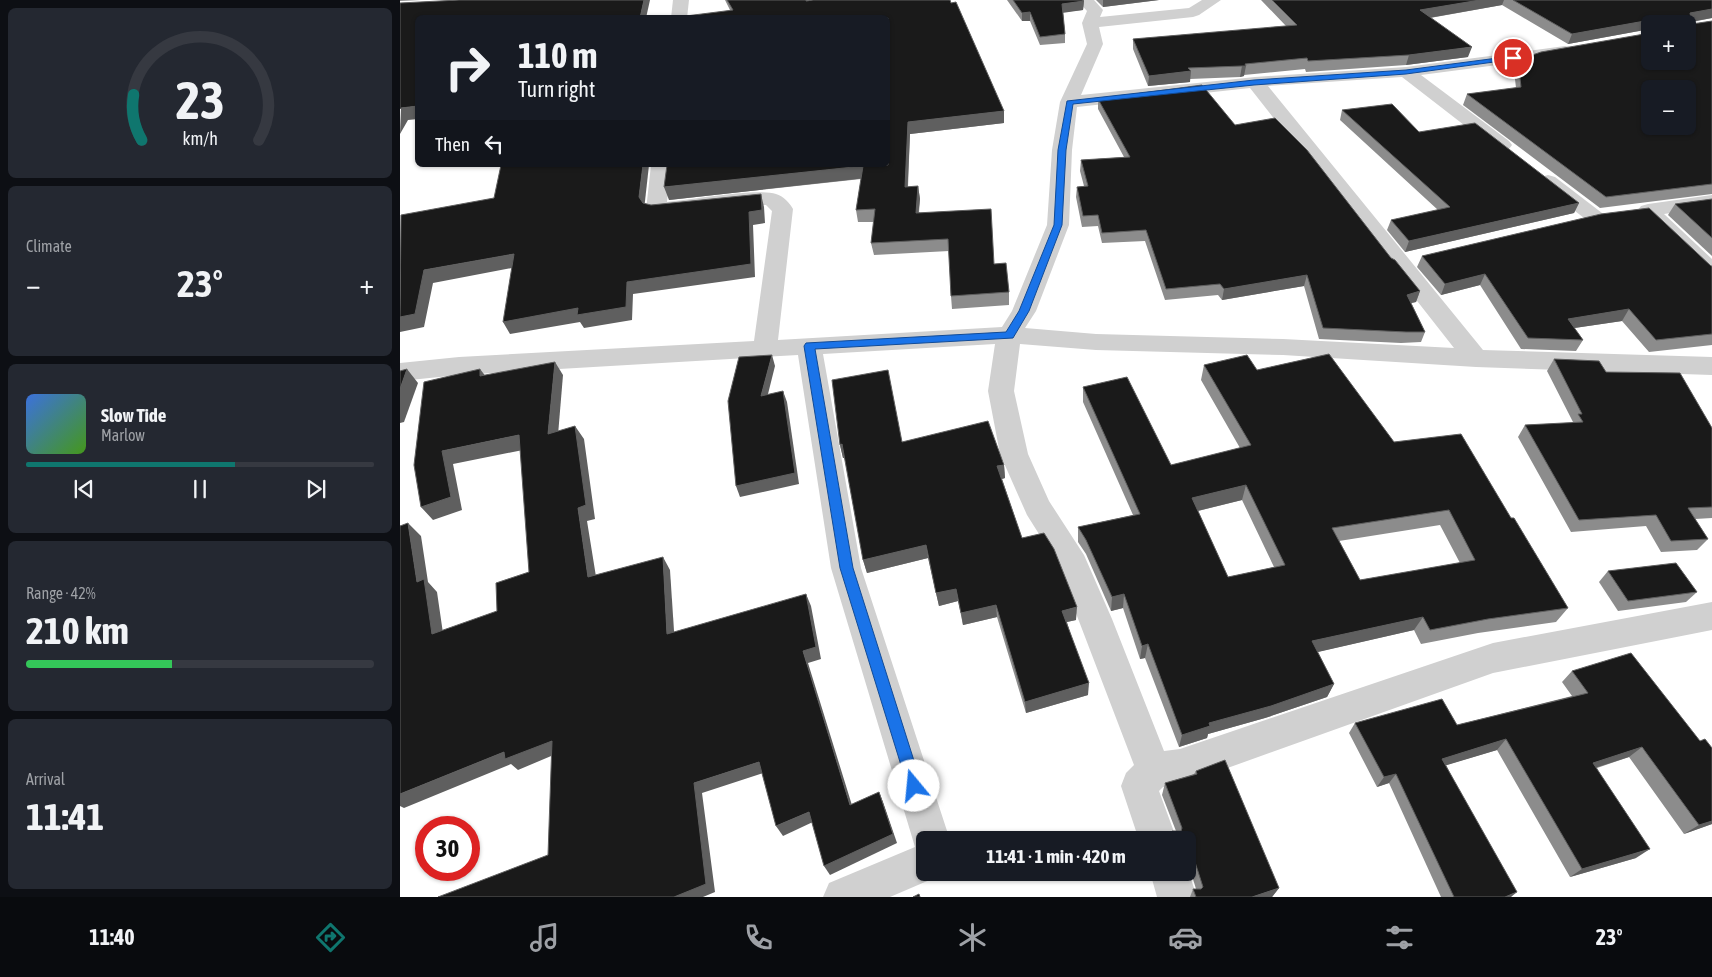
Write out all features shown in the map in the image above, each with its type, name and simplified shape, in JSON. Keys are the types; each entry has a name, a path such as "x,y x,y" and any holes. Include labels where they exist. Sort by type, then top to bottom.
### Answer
{"street":[{"path":"679,15 681,0"},
{"path":"1086,0 1095,10 1090,23 1095,44 1069,102 1062,150 1058,225 1024,311 1009,335 1002,391 1014,454 1038,507 1069,555 1096,619 1154,770"},
{"path":"1090,23 1193,12 1213,0"},
{"path":"1069,102 1254,82 1406,72 1586,48"},
{"path":"1406,72 1516,156"},
{"path":"1254,82 1332,177 1406,261 1476,358"},
{"path":"661,167 656,210 752,199 771,199 783,209 765,348"},
{"path":"1532,168 1621,213 1712,271"},
{"path":"1567,223 1712,200"},
{"path":"400,372 459,366 1009,335 1096,342 1283,347 1476,358 1712,366"},
{"path":"809,346 846,568 928,831"},
{"path":"1155,831 1139,786 1154,770 1180,767 1493,658 1712,616"},
{"path":"843,897 916,866"},
{"path":"1172,881 1177,897"}],"building":[{"path":"459,0 644,0 641,15 415,15 415,106 400,109 400,3"},
{"path":"727,0 950,0 951,3 956,2 1004,111 908,122 905,187 918,186 916,213 991,209 994,264 1006,263 1009,292 951,296 948,239 871,243 875,209 856,210 863,167 890,167 890,15 694,15 733,10"},
{"path":"1013,0 1084,1 1062,4 1065,34 1040,37 1030,12 1022,13"},
{"path":"1272,0 1480,0 1420,10 1472,47 1409,55 1308,61 1307,58 1245,64 1246,66 1188,68 1191,71 1149,76 1133,39 1297,25"},
{"path":"1513,0 1712,0 1712,9 1690,13 1690,15 1641,15 1641,22 1572,34"},
{"path":"1712,21 1712,184 1606,197 1467,94 1521,87 1518,60 1541,52 1641,35 1641,70 1696,70 1696,23"},
{"path":"1202,85 1235,125 1275,118 1307,150 1391,258 1395,260 1420,291 1407,295 1425,332 1323,328 1307,275 1224,289 1220,284 1166,289 1146,230 1102,233 1098,215 1083,216 1077,187 1088,186 1081,160 1130,157 1098,99"},
{"path":"1392,104 1419,132 1475,123 1579,203 1409,241 1391,220 1450,207 1342,110"},
{"path":"501,167 643,167 639,197 643,203 651,205 761,194 762,210 749,212 751,264 627,282 626,307 577,315 578,308 503,322 514,254 424,270 415,314 400,317 401,215 494,198"},
{"path":"667,167 854,167 664,187"},
{"path":"1712,199 1712,238 1675,204"},
{"path":"1649,208 1712,266 1712,334 1656,340 1629,309 1568,319 1583,340 1528,338 1485,274 1445,284 1422,256 1601,214"},
{"path":"1329,354 1394,442 1461,434 1568,608 1488,619 1430,630 1423,617 1312,641 1334,684 1271,706 1209,723 1210,726 1182,735 1148,644 1142,646 1124,594 1112,597 1086,540 1078,527 1140,514 1083,387 1127,377 1171,465 1251,445 1204,365 1247,355 1257,370","holes":["1246,485 1285,565 1228,577 1192,498","1449,510 1475,560 1360,580 1332,528"]},
{"path":"772,355 761,396 783,391 795,473 736,486 728,401 739,357"},
{"path":"1554,359 1599,361 1606,372 1680,373 1712,428 1712,507 1688,508 1708,539 1671,541 1656,515 1579,520 1525,425 1583,422 1578,414 1582,414"},
{"path":"555,362 548,434 575,426 586,505 578,508 588,577 663,557 667,634 806,594 816,647 803,651 850,805 879,792 893,834 824,866 809,812 776,826 759,762 694,783 706,884 674,897 438,897 548,855 552,741 505,759 504,752 400,794 400,526 408,523 417,582 424,579 432,634 497,611 496,583 529,572 519,435 442,451 451,497 421,507 414,465 424,382 480,369 480,376"},
{"path":"407,369 400,389 400,371"},
{"path":"888,370 902,442 988,421 1004,465 997,466 1022,538 1044,533 1054,549 1077,607 1062,611 1089,683 1025,702 996,605 961,613 956,589 936,593 926,545 863,560 842,444 840,445 832,380"},
{"path":"1676,563 1697,592 1628,601 1608,571"},
{"path":"1631,653 1700,741 1705,739 1712,748 1712,821 1699,825 1642,747 1593,763 1650,849 1582,869 1506,739 1442,759 1517,892 1505,897 1454,897 1396,774 1384,777 1355,723 1442,699 1457,725 1588,693 1572,671"},
{"path":"1225,760 1279,888 1252,897 1196,897 1193,889 1201,889 1203,887 1196,865 1196,831 1181,831 1182,828 1165,783 1197,774 1196,771"}],"route":[{"path":"914,786 846,568 809,346 1009,335 1024,311 1058,225 1062,150 1069,102 1254,82 1406,72 1513,58"}]}
